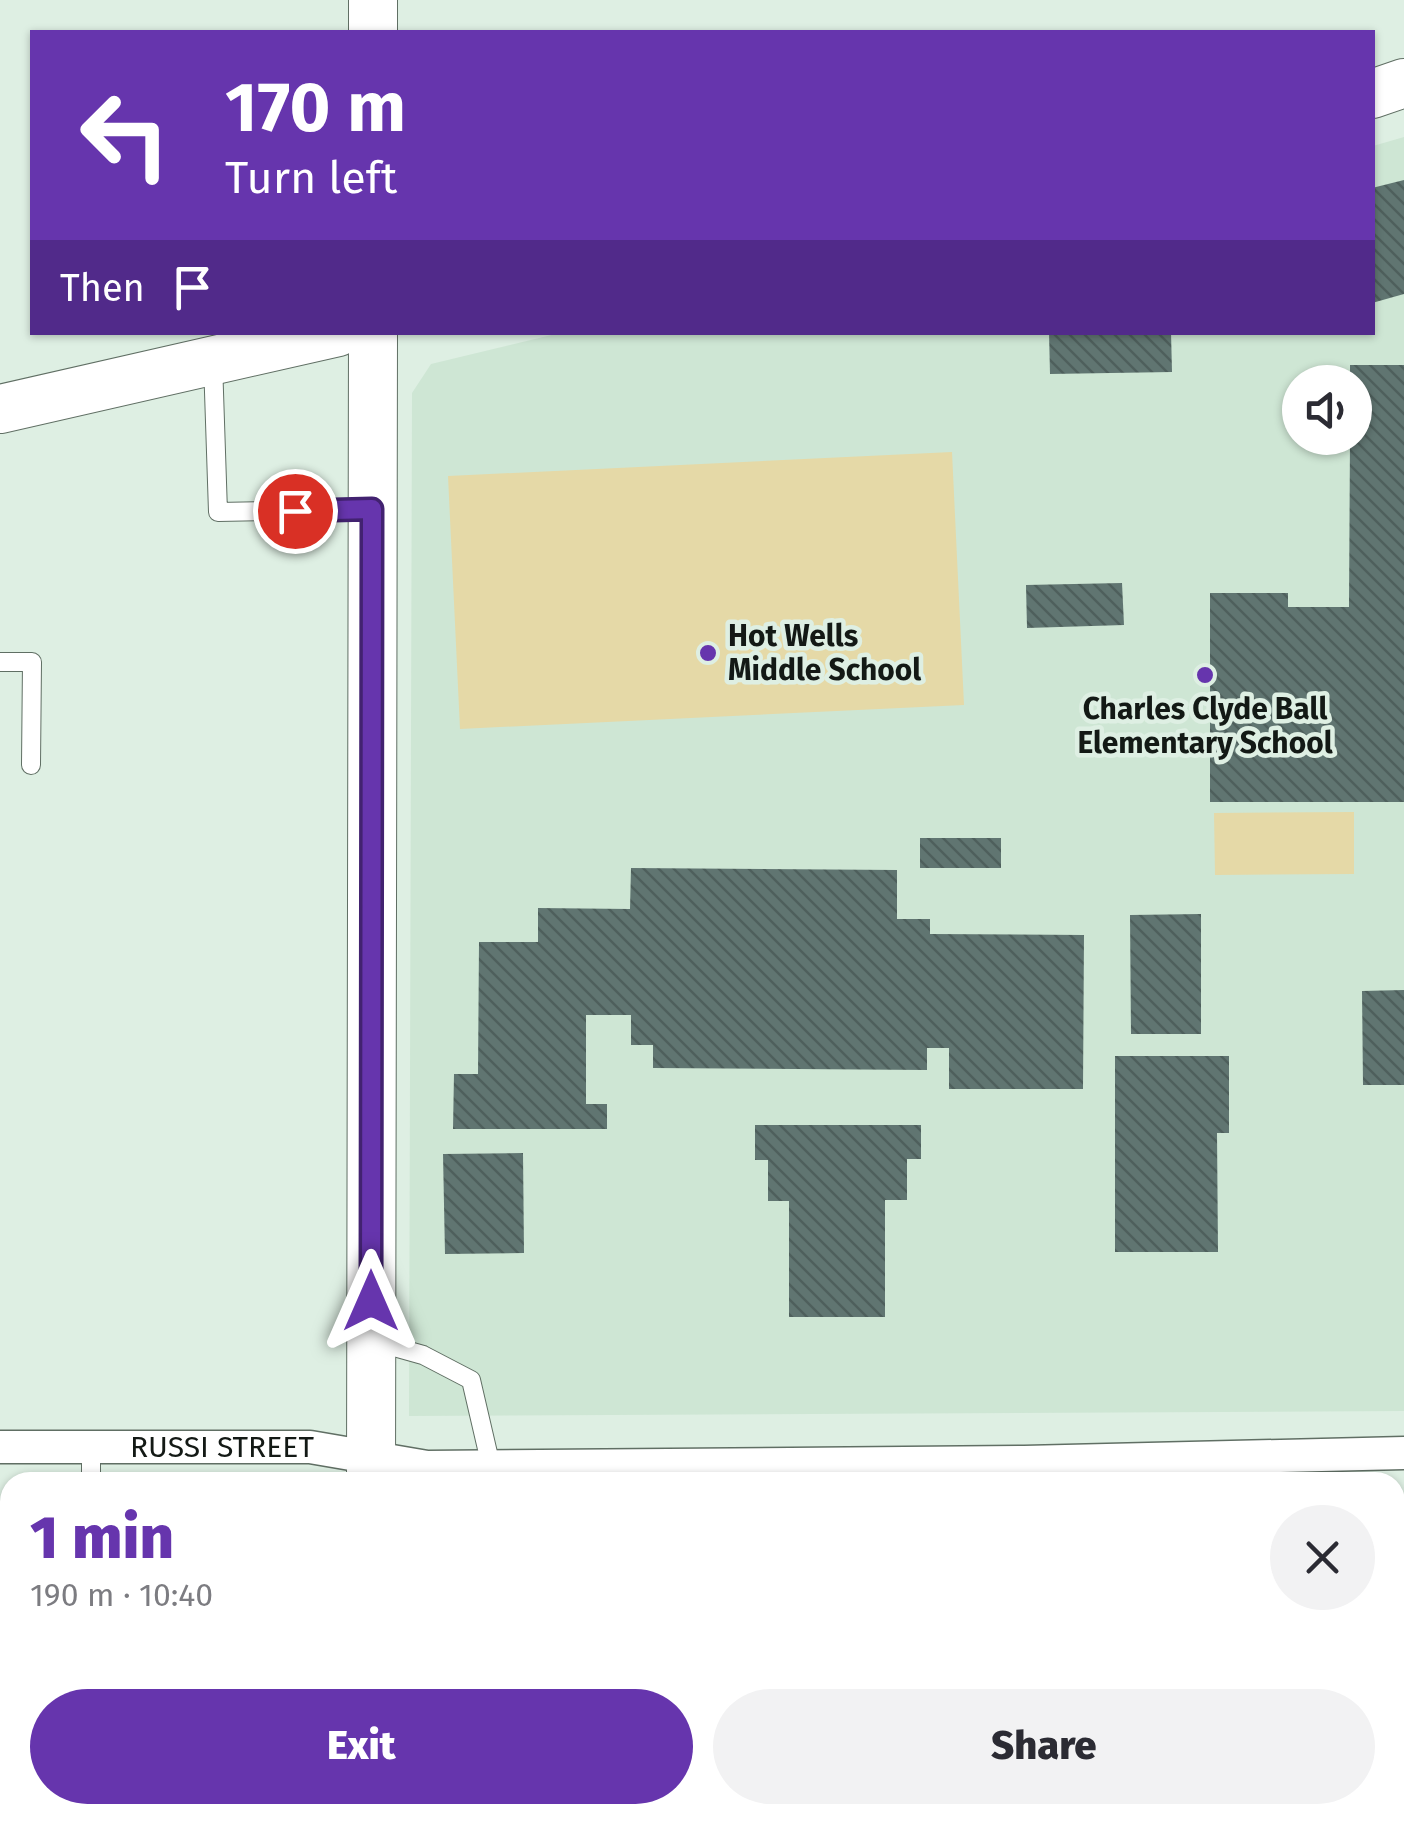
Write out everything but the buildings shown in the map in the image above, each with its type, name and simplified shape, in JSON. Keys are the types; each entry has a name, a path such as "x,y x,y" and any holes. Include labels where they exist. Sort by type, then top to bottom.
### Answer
{"street":[{"path":"373,0 373,30"},
{"path":"1375,93 1404,83"},
{"path":"0,408 325,335"},
{"path":"371,1470 373,335"},
{"name":"RUSSI STREET","path":"0,1447 310,1448 371,1470 491,1466 954,1472 1404,1454"}],"lane":[{"path":"213,360 218,512 372,509"},
{"path":"0,662 32,662 32,765"},
{"path":"371,1341 424,1355 471,1380 491,1466"},
{"path":"91,1448 91,1472"}],"shaded area":[{"name":"Hot Wells Middle School","path":"1404,137 1404,1411 409,1416 412,393 431,364 552,335 1375,335 1375,145"},
{"path":"952,452 964,705 460,729 448,476"},
{"path":"1354,812 1354,874 1215,875 1214,813"}],"place":[{"name":"Hot Wells Middle School","path":"708,653"},
{"name":"Charles Clyde Ball Elementary School","path":"1205,675"}],"route":[{"path":"295,511 372,509 371,1301"}]}
